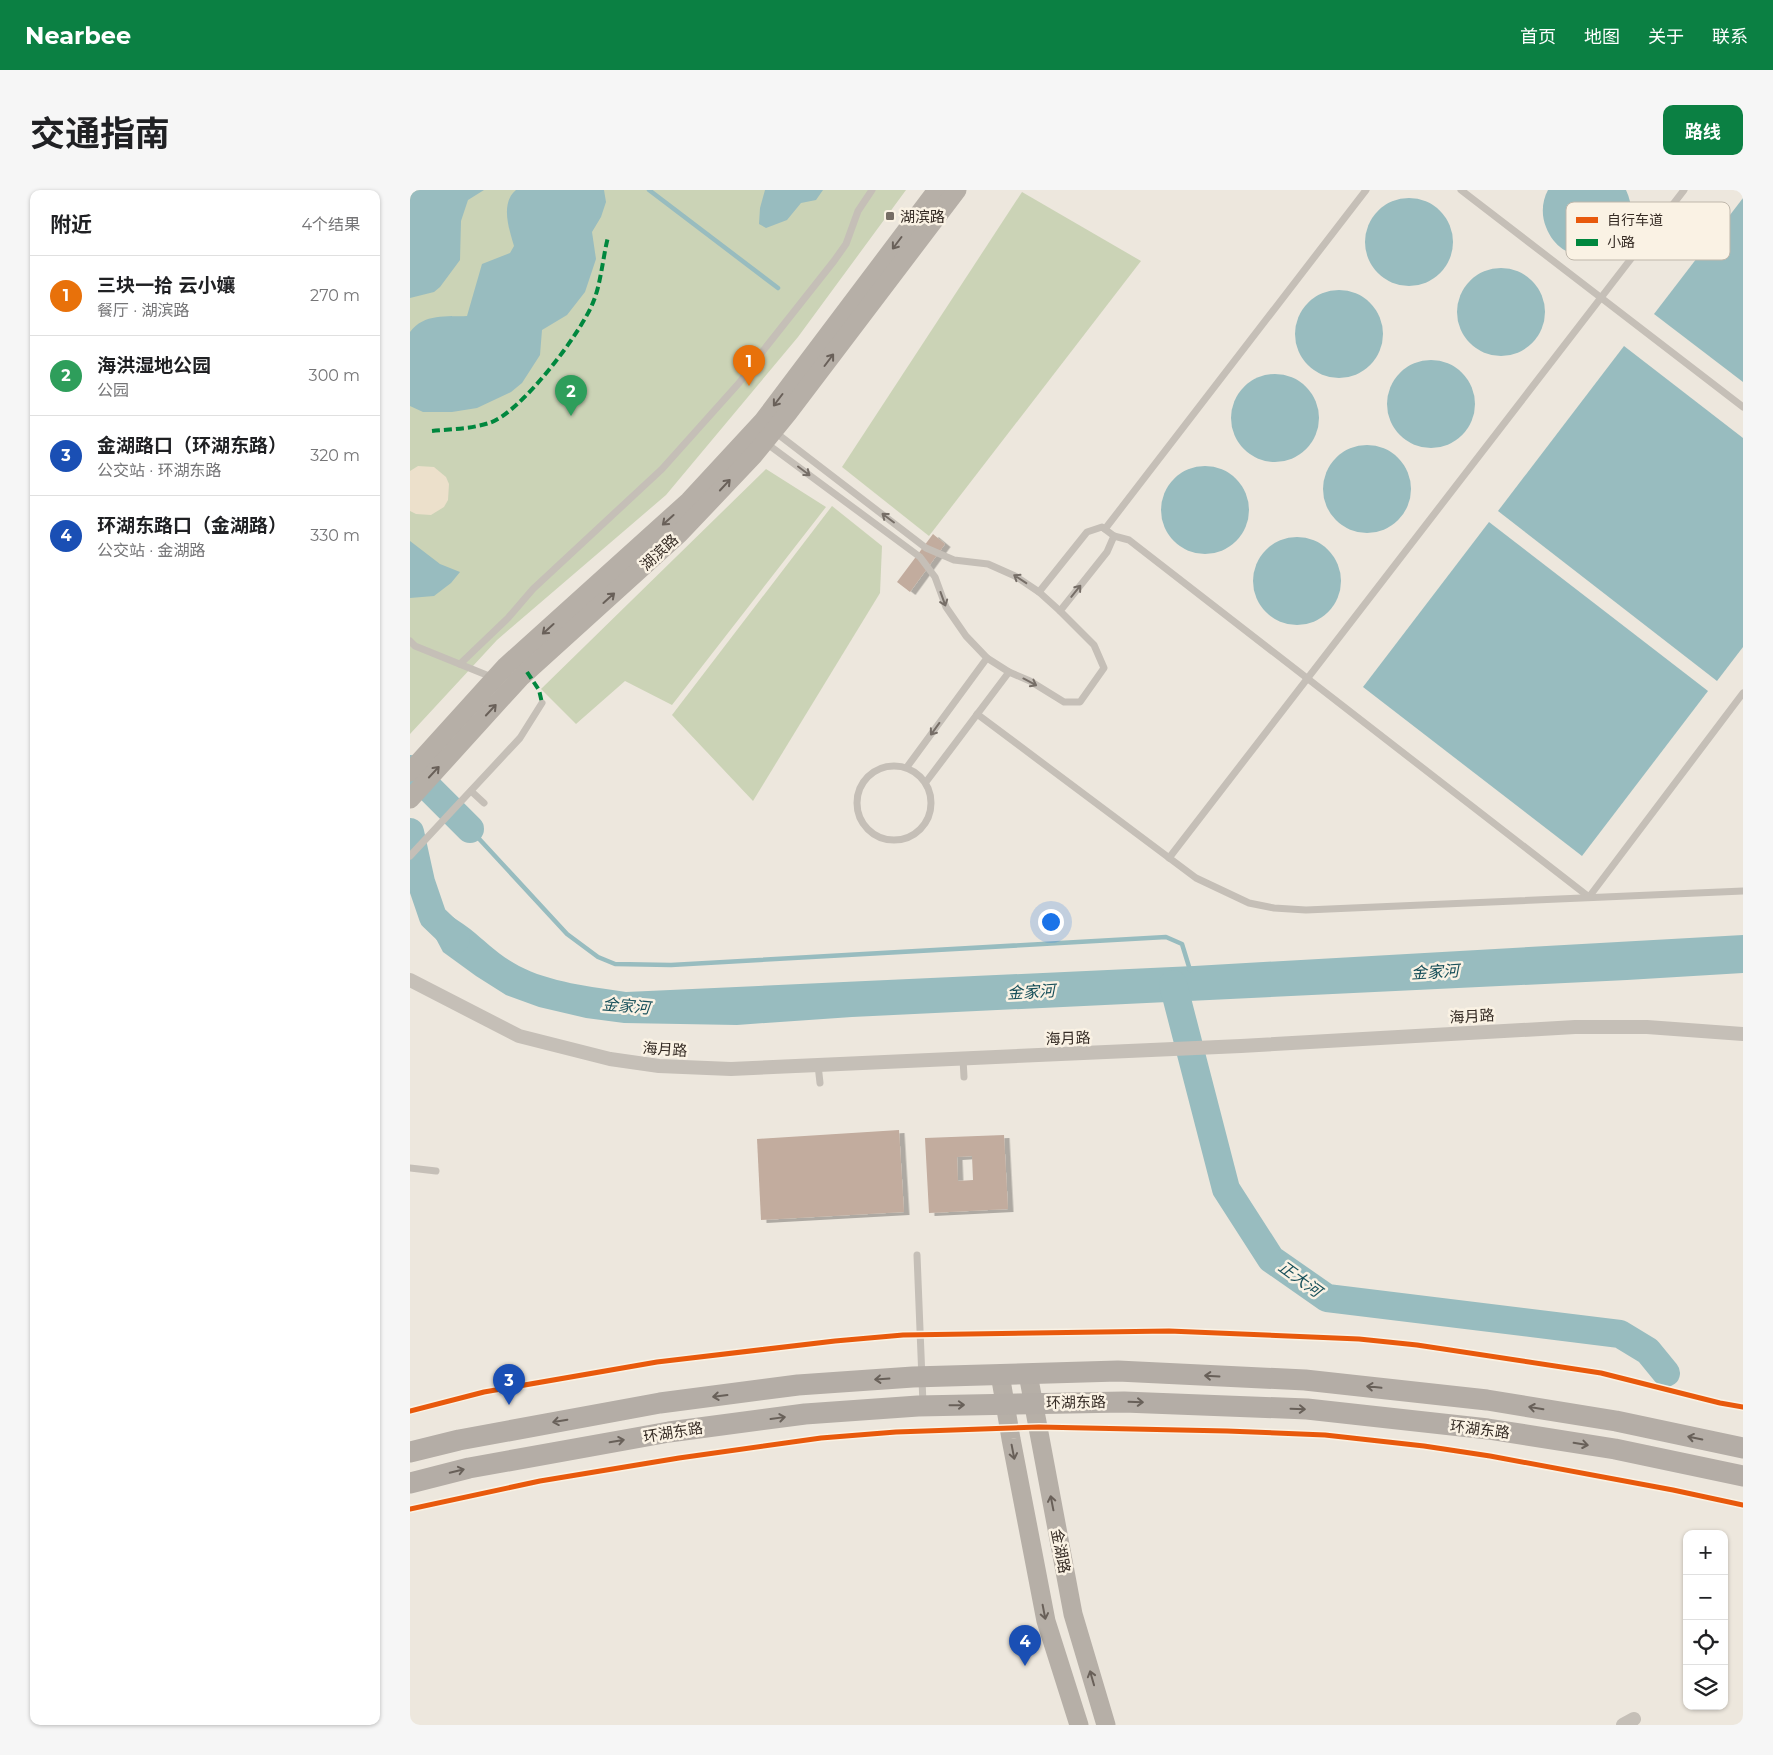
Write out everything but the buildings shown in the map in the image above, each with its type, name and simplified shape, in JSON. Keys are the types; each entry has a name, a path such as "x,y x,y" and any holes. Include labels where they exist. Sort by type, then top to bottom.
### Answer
{"main road":[{"name":"湖滨路","path":"410,772 506,666 689,501 763,421 937,190"},
{"name":"湖滨路","path":"410,798 520,678 679,534 769,436 957,190"},
{"name":"环湖东路","path":"410,1452 459,1440 660,1403 798,1385 922,1376 1118,1371 1305,1380 1488,1400 1616,1421 1743,1448"},
{"name":"金湖路","path":"1000,1374 1046,1621 1079,1725"},
{"name":"金湖路","path":"1028,1374 1073,1614 1106,1725"},
{"name":"环湖东路","path":"410,1483 469,1468 668,1432 805,1414 924,1406 1124,1402 1307,1409 1488,1429 1615,1449 1743,1476"}],"street":[{"name":"海月路","path":"410,980 519,1036 610,1060 659,1066 731,1069 1149,1051 1575,1027 1647,1027 1743,1034"}],"lane":[{"path":"460,664 508,618 533,589 662,469 739,383 846,244 858,211 872,190"},
{"path":"1105,529 1366,190"},
{"path":"1461,190 1743,407"},
{"path":"1675,202 1684,190"},
{"path":"1169,858 1630,260"},
{"path":"769,436 926,548 954,560 988,564 1015,576 1039,592 1094,645 1104,668 1080,702 1064,702 987,658 966,636 946,607 935,577 920,557 769,436"},
{"path":"1039,592 1087,532 1102,527 1114,536 1129,540 1588,897"},
{"path":"1060,611 1107,552 1114,536"},
{"path":"410,641 415,646 495,678"},
{"path":"907,767 987,658"},
{"path":"926,782 1009,672"},
{"path":"1588,897 1743,693"},
{"path":"410,856 520,738 542,703"},
{"path":"977,714 1196,878 1249,903 1274,908 1306,910 1743,890"},
{"path":"895,765 907,767 926,782 932,805 929,817 913,835 902,839 890,840 878,836 868,829 861,819 858,807 858,794 863,783 872,773 882,767 895,765"},
{"path":"470,792 484,803"},
{"path":"962,1059 964,1076"},
{"path":"818,1065 820,1083"},
{"path":"410,1168 436,1171"},
{"path":"917,1255 924,1406"}],"green space":[{"path":"410,190 906,190 798,337 666,495 497,640 410,734"},
{"path":"1022,192 1141,261 929,536 842,467"},
{"path":"766,469 826,507 672,705 625,681 576,724 541,689"},
{"path":"832,506 882,546 880,593 753,801 672,715"}],"shaded area":[{"path":"418,466 434,467 446,477 449,484 448,500 444,507 431,515 416,514 410,511 410,471"}],"water":[{"path":"410,190 484,190 468,200 461,221 460,260 440,287 434,292 410,298"},
{"path":"516,190 604,190 606,202 601,217 592,232 596,259 585,292 567,315 542,330 540,355 522,383 511,392 477,408 452,412 423,412 410,406 410,332 422,322 436,317 467,316 482,264 510,253 514,246 508,224 507,209 511,195"},
{"path":"765,190 823,190 816,200 801,203 787,220 766,228 759,224 760,208"},
{"path":"1548,190 1626,190 1629,202 1566,202 1566,249 1557,244 1546,227 1543,218 1544,199"},
{"path":"1409,198 1426,201 1434,205 1446,217 1450,225 1453,242 1450,259 1446,267 1434,279 1426,283 1409,286 1392,283 1384,279 1372,267 1368,259 1365,242 1368,225 1372,217 1384,205 1392,201"},
{"path":"1743,198 1743,382 1654,314 1695,260 1730,260 1730,215"},
{"path":"1501,268 1518,271 1526,275 1538,287 1542,295 1545,312 1542,329 1538,337 1526,349 1518,353 1501,356 1484,353 1476,349 1464,337 1460,329 1457,312 1460,295 1464,287 1476,275 1484,271"},
{"path":"1339,290 1356,293 1364,297 1376,309 1380,317 1383,334 1380,351 1376,359 1364,371 1356,375 1339,378 1322,375 1314,371 1302,359 1298,351 1295,334 1298,317 1302,309 1314,297 1322,293"},
{"path":"1624,346 1743,438 1743,647 1717,681 1498,511"},
{"path":"1431,360 1448,363 1456,367 1468,379 1472,387 1475,404 1472,421 1468,429 1456,441 1448,445 1431,448 1414,445 1406,441 1394,429 1390,421 1387,404 1390,387 1394,379 1406,367 1414,363"},
{"path":"1275,374 1292,377 1300,381 1312,393 1316,401 1319,418 1316,435 1312,443 1300,455 1292,459 1275,462 1258,459 1250,455 1238,443 1234,435 1231,418 1234,401 1238,393 1250,381 1258,377"},
{"path":"1367,445 1384,448 1392,452 1404,464 1408,472 1411,489 1408,506 1404,514 1392,526 1384,530 1367,533 1350,530 1342,526 1330,514 1326,506 1323,489 1326,472 1330,464 1342,452 1350,448"},
{"path":"1205,466 1222,469 1230,473 1242,485 1246,493 1249,510 1246,527 1242,535 1230,547 1222,551 1205,554 1188,551 1180,547 1168,535 1164,527 1161,510 1164,493 1168,485 1180,473 1188,469"},
{"path":"1489,522 1708,691 1582,856 1363,687"},
{"path":"1297,537 1314,540 1322,544 1334,556 1338,564 1341,581 1338,598 1334,606 1322,618 1314,622 1297,625 1280,622 1272,618 1260,606 1256,598 1253,581 1256,564 1260,556 1272,544 1280,540"},
{"path":"410,541 440,564 460,572 451,583 434,596 410,598"},
{"path":"442,910 467,926 493,949 531,972 571,983 626,992 1194,966 1743,935 1743,973 852,1017 737,1025 624,1023 586,1018 539,1007 506,995 443,952 423,914"}],"waterway":[{"path":"649,190 778,288"},
{"name":"金家河","path":"410,769 470,829"},
{"path":"470,829 567,934 598,957 615,964 671,965 1166,937 1182,944 1190,970"},
{"name":"金家河","path":"410,832 421,882 433,917 456,939"},
{"path":"410,876 418,867"},
{"name":"正大河","path":"1173,984 1226,1189 1271,1259 1327,1298 1620,1334 1648,1351 1666,1373"}],"marked path":[{"path":"432,431 468,428 489,423 502,416 533,388 564,350 588,314 598,285 608,237"},
{"path":"527,672 539,690 542,703"}],"cycle path":[{"path":"410,1411 484,1392 657,1362 835,1341 903,1335 1169,1331 1359,1339 1417,1345 1601,1373 1743,1407"},
{"path":"410,1509 540,1481 679,1458 821,1438 896,1432 1039,1427 1325,1435 1424,1446 1490,1456 1743,1505"}],"place":[{"name":"湖滨路","path":"890,216"},
{"name":"三块一拾 云小孃","path":"749,386"},
{"name":"海洪湿地公园","path":"571,416"},
{"name":"金湖路口（环湖东路）","path":"509,1405"},
{"name":"环湖东路口（金湖路）","path":"1025,1666"}]}
